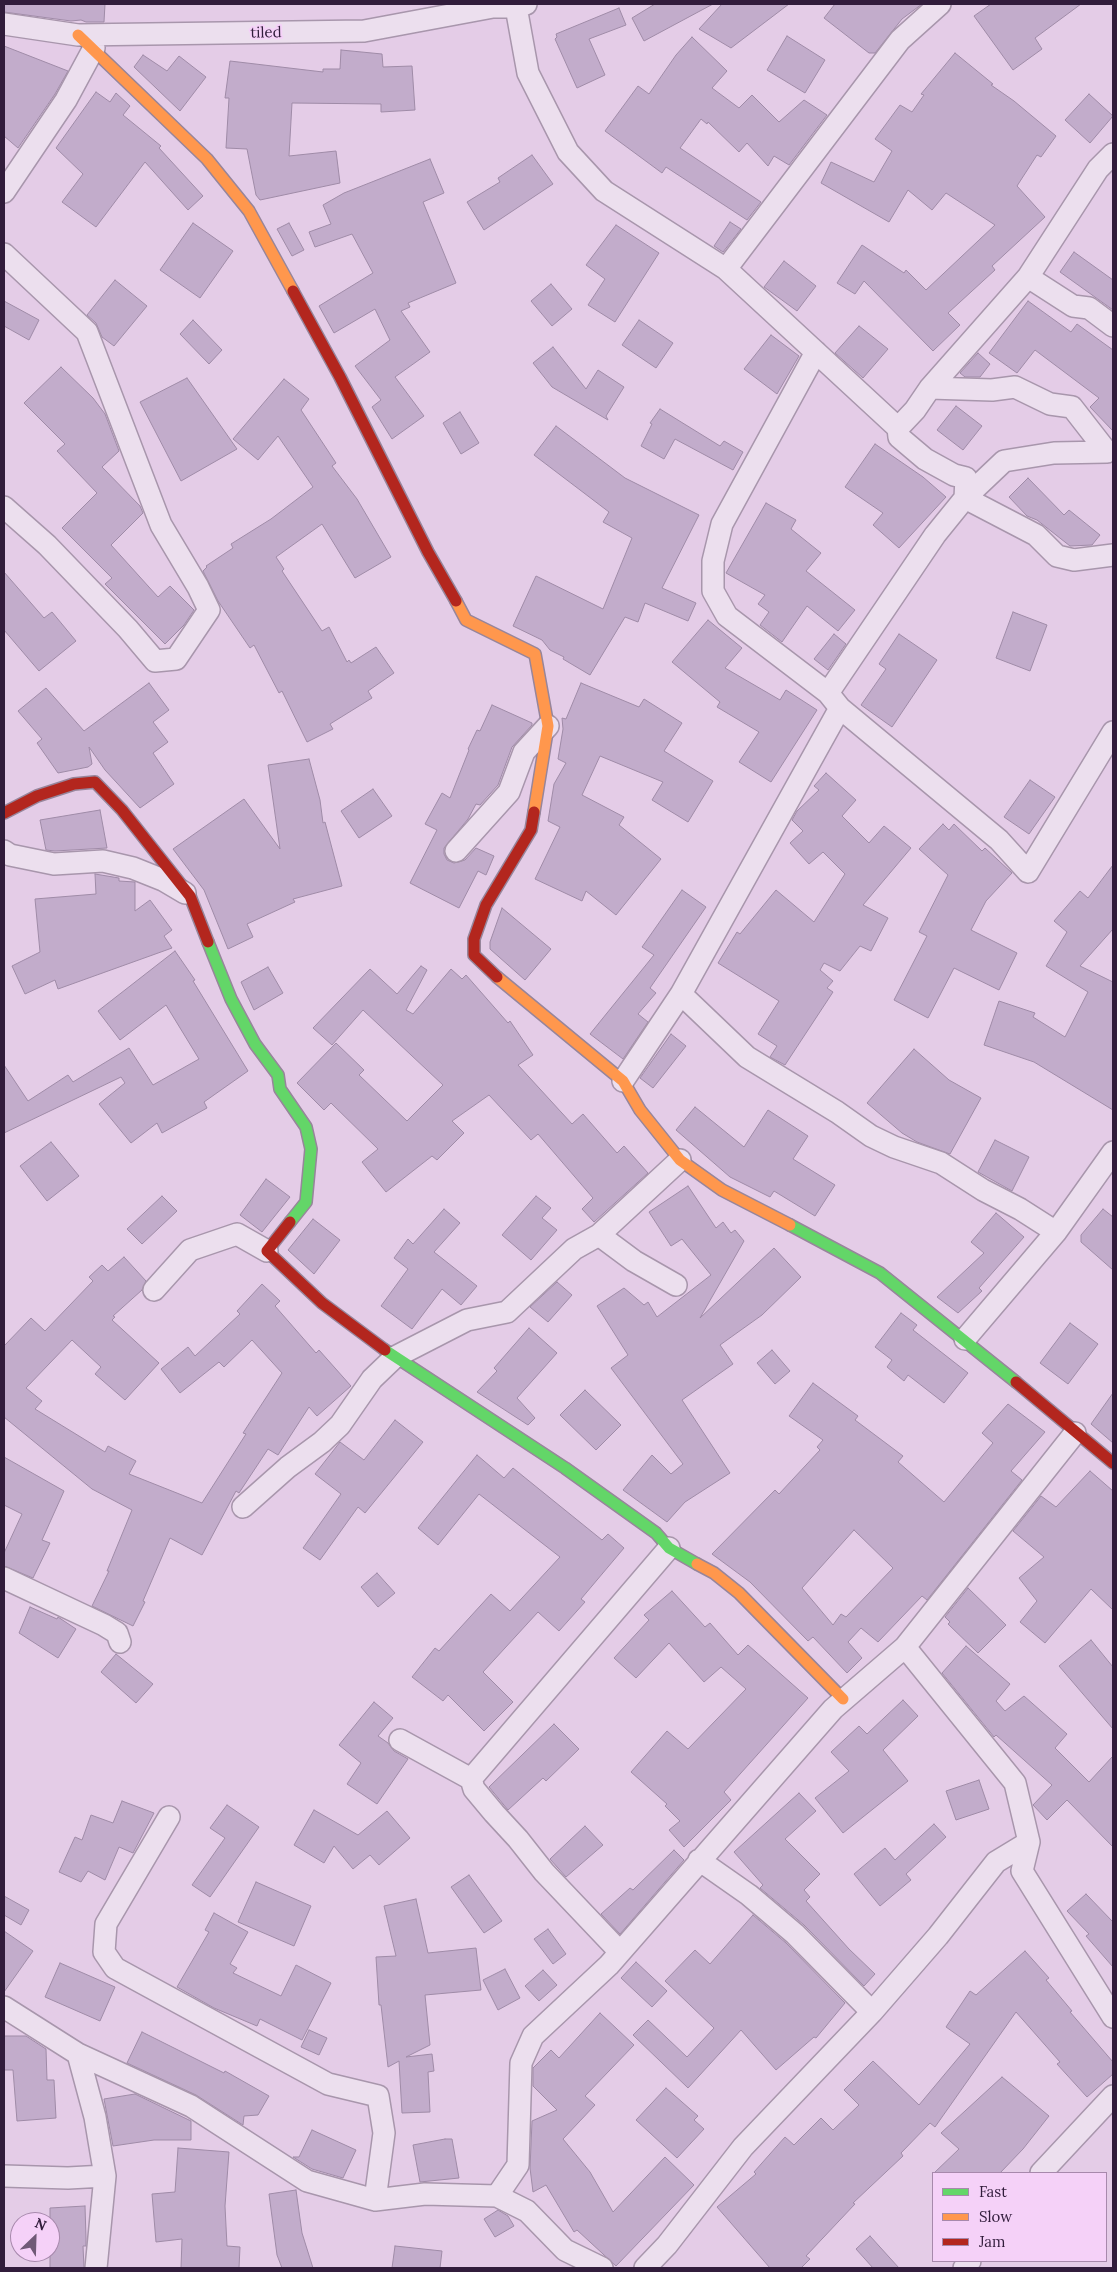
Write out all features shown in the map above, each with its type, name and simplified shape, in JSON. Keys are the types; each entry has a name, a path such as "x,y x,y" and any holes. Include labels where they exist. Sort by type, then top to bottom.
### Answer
{"street":[{"path":"726,269 900,40 940,4"},
{"path":"521,6 528,73 568,152 604,191 726,269 898,428 899,437 925,459 954,475 966,478 965,498"},
{"name":"tiled","path":"4,24 86,41 364,31 494,7 521,6"},
{"path":"4,192 66,100 86,41 207,159 249,211 340,377 428,552 466,620 535,654 548,726 532,830 486,905 474,938 474,955 482,964 623,1081 640,1110 680,1160 722,1190 880,1273 965,1339 1113,1464"},
{"path":"898,428 915,410 930,388 1028,277 1098,169 1113,154"},
{"path":"4,254 87,332 161,526 198,587 209,610 176,659 155,661 128,629 47,545 4,507"},
{"path":"1028,277 1073,306 1089,308 1113,326"},
{"path":"816,352 722,524 713,560 713,592 727,616 834,700 999,840 1028,872 1113,732"},
{"path":"930,388 992,390 1015,387 1050,404 1072,407 1110,447"},
{"path":"623,1081 681,994 834,700 935,535 965,498 1004,461 1110,447"},
{"path":"965,498 1036,535 1057,556 1074,560 1113,555"},
{"path":"456,851 510,792 524,752 548,726"},
{"path":"4,813 37,796 74,784 95,782 122,810 190,896 230,999 255,1044 278,1075 280,1089 306,1127 311,1149 306,1202 267,1250"},
{"path":"4,851 10,855 54,864 103,862 133,868 162,880 190,896"},
{"path":"681,994 747,1057 837,1112 871,1136 894,1147 941,1163 982,1190 1020,1209 1056,1232"},
{"path":"965,1339 1056,1232 1113,1152"},
{"path":"243,1507 340,1425 372,1378 395,1357 467,1320 507,1312 574,1249 599,1235 680,1160"},
{"path":"154,1290 190,1250 237,1234 267,1250 322,1303 395,1357 601,1493 656,1533 669,1548 714,1573 740,1594 843,1699"},
{"path":"599,1235 634,1261 676,1285"},
{"path":"497,2196 518,2165 520,2063 533,2036 609,1966 699,1860 833,1708 905,1647 1075,1433"},
{"path":"471,1779 669,1548"},
{"path":"4,1578 97,1621 117,1633 120,1642"},
{"path":"905,1647 1015,1783 1029,1842 1022,1871 1113,2017"},
{"path":"400,1740 471,1779 474,1789 544,1872 620,1952"},
{"path":"169,1816 106,1924 104,1952 115,1968 328,2084 378,2096 384,2133 375,2200"},
{"path":"645,2268 667,2245 742,2146 872,2012 938,1936 996,1862 1029,1842"},
{"path":"699,1860 749,1896 795,1934 872,2012"},
{"path":"4,2008 78,2054 191,2106 307,2181 375,2200 425,2194 497,2196 526,2211 565,2250 602,2268"},
{"path":"78,2054 95,2117 105,2176 96,2268"},
{"path":"1042,2172 1113,2096"},
{"path":"4,2176 68,2178 105,2176"}],"building":[{"path":"4,4 105,4 104,22 71,21 4,12"},
{"path":"655,4 713,4 644,41 632,18"},
{"path":"722,4 789,4 731,48 699,29"},
{"path":"835,4 922,4 902,19 875,53 869,53 824,18"},
{"path":"991,4 1081,4 1035,38 1042,49 1013,70 974,16"},
{"path":"619,8 626,25 589,39 605,75 577,88 555,39 557,37 556,34"},
{"path":"787,36 825,60 805,93 767,70"},
{"path":"692,37 727,71 712,88 739,108 752,95 779,122 804,100 827,115 789,165 774,156 768,166 747,143 739,152 708,122 707,124 701,119 680,148 761,202 747,220 666,167 662,173 605,131 638,86 649,94 676,55"},
{"path":"4,46 68,71 55,94 18,148 4,136"},
{"path":"341,50 382,54 383,67 412,66 415,110 381,112 381,104 292,103 289,156 336,151 340,183 260,200 256,195 247,149 226,148 229,98 225,98 230,61 323,72 323,69 340,69"},
{"path":"955,53 993,84 991,85 1014,101 1056,136 1041,157 1037,155 1017,186 1045,217 992,266 995,270 948,313 960,325 933,351 864,281 855,294 837,283 862,245 904,273 906,270 926,290 995,225 946,193 932,210 908,190 889,222 821,183 831,162 874,182 892,151 875,139 900,105 912,112 924,95 921,94"},
{"path":"143,55 167,71 179,56 206,77 180,111 134,67"},
{"path":"96,92 110,102 116,93 130,106 123,115 161,146 159,148 203,196 188,210 145,162 96,227 62,202 83,174 56,148"},
{"path":"1089,94 1113,116 1090,143 1065,120"},
{"path":"532,155 553,184 484,230 467,202 500,182 498,178"},
{"path":"430,159 444,193 423,202 456,283 408,303 410,307 401,311 430,352 395,377 424,416 392,439 372,407 381,400 355,366 390,340 375,309 334,333 319,306 373,273 352,234 315,247 309,232 331,224 323,205 344,193"},
{"path":"730,222 741,229 723,252 714,246"},
{"path":"193,223 233,251 200,298 160,270"},
{"path":"289,223 304,250 292,256 277,229"},
{"path":"616,225 659,253 615,322 588,305 605,279 586,265"},
{"path":"1074,252 1113,280 1113,310 1060,272"},
{"path":"784,261 816,286 797,311 764,287"},
{"path":"115,280 147,306 114,346 102,337 96,323 87,315"},
{"path":"551,284 572,309 552,326 531,301"},
{"path":"4,301 39,320 29,340 4,326"},
{"path":"1028,301 1071,332 1077,324 1113,350 1113,431 1090,407 1099,398 1035,350 1017,373 989,353"},
{"path":"193,320 222,350 209,364 180,334"},
{"path":"639,320 673,343 656,368 622,345"},
{"path":"859,326 888,349 863,378 835,353"},
{"path":"771,335 799,356 777,394 744,369"},
{"path":"553,347 586,389 598,370 624,387 606,416 608,420 552,387 533,363"},
{"path":"978,353 990,364 980,377 965,377 960,373"},
{"path":"61,367 93,398 105,414 119,451 102,467 140,506 143,513 111,545 158,597 170,586 194,610 184,625 165,644 105,584 112,578 62,528 97,493 57,451 65,444 24,403"},
{"path":"187,378 237,449 181,481 140,402"},
{"path":"284,379 309,399 301,410 336,463 332,466 357,499 391,557 355,578 322,524 276,557 284,569 282,571 322,631 329,627 347,662 349,660 351,663 376,647 394,673 368,691 372,698 330,724 333,729 307,742 282,691 279,693 254,645 250,648 218,601 203,571 206,566 233,548 231,544 271,519 313,487 278,436 258,460 233,439"},
{"path":"956,406 982,426 963,450 937,430"},
{"path":"660,409 720,446 724,441 743,452 733,470 675,439 664,459 641,446 652,424 650,423"},
{"path":"460,412 479,443 461,454 443,423"},
{"path":"556,426 625,478 699,515 662,588 696,603 688,621 645,603 638,622 625,617 590,675 550,650 542,640 513,626 536,576 603,609 632,538 603,522 609,512 534,455"},
{"path":"875,444 923,477 946,497 899,548 873,525 883,513 845,487"},
{"path":"1028,478 1064,515 1069,510 1100,535 1092,545 1070,546 1037,520 1027,516 1009,497"},
{"path":"766,503 796,520 791,529 821,553 806,571 855,610 838,631 807,606 782,642 760,625 769,612 758,604 765,595 726,573"},
{"path":"4,572 44,618 52,612 76,641 39,671 4,630"},
{"path":"1013,612 1047,625 1030,671 996,658"},
{"path":"708,620 742,648 725,668 780,700 786,690 817,710 771,782 739,762 759,732 717,707 720,702 672,662"},
{"path":"834,634 846,644 828,670 814,659"},
{"path":"899,634 937,660 892,727 861,705 886,669 879,664"},
{"path":"149,683 169,710 153,722 168,742 153,753 174,784 140,808 105,770 89,747 92,764 88,767 58,773 37,743 42,739 18,711 46,688 84,731"},
{"path":"581,683 639,707 644,699 682,723 664,751 713,781 688,822 652,800 663,782 600,756 582,795 624,817 619,825 661,859 616,915 586,891 582,901 535,879 560,827 548,821 554,784 566,763 558,759 563,729 562,718 566,719"},
{"path":"492,705 532,723 532,725 512,747 498,785 480,805 476,804 468,819 444,848 447,860 454,863 465,860 476,848 494,856 486,875 478,871 459,908 410,883 437,830 425,824 442,793 450,798 468,749 477,730 480,731"},
{"path":"309,759 320,800 323,823 325,822 342,886 293,899 295,902 247,924 253,937 228,949 204,890 173,849 244,799 280,849 268,765"},
{"path":"826,773 856,800 842,816 869,843 884,826 911,848 863,905 888,918 871,951 860,946 840,971 824,963 820,970 833,981 827,988 833,992 785,1065 770,1057 777,1046 758,1034 779,1001 718,963 737,932 740,934 776,890 814,922 845,874 823,852 809,864 790,843 803,831 792,820 797,811 819,790 814,786"},
{"path":"1030,780 1055,797 1029,834 1004,817"},
{"path":"373,789 392,816 359,838 341,811"},
{"path":"100,810 107,848 46,850 40,820"},
{"path":"943,824 949,830 954,824 982,851 985,848 1012,873 986,901 971,930 1017,953 999,990 954,968 928,1018 894,1000 927,936 919,932 948,875 919,849"},
{"path":"1113,865 1113,929 1080,966 1113,982 1113,1110 1034,1062 984,1045 999,1001 1035,1013 1033,1017 1065,1037 1088,992 1046,966 1067,932 1054,921 1080,891 1088,898"},
{"path":"95,874 119,878 119,881 135,882 135,911 150,900 172,930 164,936 172,948 58,989 55,980 25,994 12,966 40,952 35,899 96,894"},
{"path":"682,890 706,907 650,988 656,993 638,1014 648,1022 623,1059 590,1034 654,955 642,947"},
{"path":"502,908 551,949 525,980 490,949 490,942"},
{"path":"175,951 195,980 193,981 248,1071 204,1102 207,1108 162,1133 157,1123 131,1143 99,1104 125,1083 121,1077 4,1133 4,1065 28,1101 68,1075 73,1082 129,1048 153,1085 199,1059 166,1005 120,1040 98,1011"},
{"path":"421,966 427,970 406,1010 413,1014 451,969 462,979 466,975 508,1023 510,1021 533,1055 518,1065 572,1124 583,1114 617,1153 624,1146 648,1173 594,1222 582,1209 593,1198 538,1134 531,1140 489,1095 452,1121 464,1133 437,1160 432,1156 386,1192 362,1162 378,1149 331,1103 324,1110 297,1083 336,1043 364,1070 359,1075 407,1121 443,1085 363,1010 332,1045 313,1028 370,969 397,994"},
{"path":"268,967 283,993 254,1010 241,982"},
{"path":"671,1034 686,1046 653,1088 640,1078"},
{"path":"914,1049 949,1080 981,1098 950,1154 917,1142 902,1133 867,1103"},
{"path":"695,1107 744,1147 768,1110 808,1136 793,1159 835,1185 815,1216 774,1191 770,1197 730,1177 676,1130"},
{"path":"995,1140 1029,1157 1012,1191 978,1172"},
{"path":"51,1142 79,1176 47,1201 20,1166"},
{"path":"266,1179 290,1197 262,1232 240,1215"},
{"path":"688,1186 716,1228 723,1222 731,1233 735,1230 744,1241 700,1318 774,1248 801,1277 762,1315 720,1345 733,1364 682,1400 730,1473 685,1502 667,1522 623,1490 652,1455 671,1474 683,1464 611,1368 628,1355 597,1306 624,1288 644,1305 648,1302 657,1317 711,1275 682,1239 671,1246 649,1212"},
{"path":"162,1196 177,1211 142,1244 127,1229"},
{"path":"536,1196 551,1208 542,1218 557,1230 531,1260 502,1235"},
{"path":"444,1209 460,1223 434,1252 477,1286 461,1305 442,1289 412,1329 381,1306 408,1269 394,1258 408,1239 413,1244"},
{"path":"1103,1209 1113,1217 1113,1270 1081,1242 1081,1235"},
{"path":"996,1213 1024,1237 979,1288 982,1291 958,1313 937,1297 984,1253 971,1242"},
{"path":"313,1219 340,1240 314,1274 288,1250"},
{"path":"124,1257 146,1281 142,1290 113,1316 115,1317 112,1320 159,1363 125,1400 95,1374 101,1367 72,1340 26,1388 42,1401 35,1409 105,1452 108,1446 136,1461 129,1474 202,1503 246,1434 243,1433 282,1373 252,1340 224,1367 219,1362 180,1393 161,1369 188,1347 195,1356 240,1314 237,1311 262,1284 280,1301 275,1306 316,1353 319,1350 351,1386 317,1416 309,1407 278,1455 268,1449 239,1493 236,1491 202,1555 170,1538 143,1601 145,1602 133,1626 92,1606 109,1571 107,1571 132,1510 92,1489 4,1417 4,1346 31,1318 45,1331 93,1281 89,1277 102,1265 108,1271"},
{"path":"557,1282 572,1295 548,1322 530,1307"},
{"path":"901,1313 917,1325 913,1330 968,1373 944,1403 908,1375 904,1381 887,1367 892,1360 875,1347"},
{"path":"1070,1323 1098,1344 1068,1384 1040,1363"},
{"path":"529,1328 557,1353 517,1398 535,1418 528,1425 477,1392 497,1371 494,1368"},
{"path":"772,1350 790,1371 775,1384 757,1363"},
{"path":"813,1383 858,1416 855,1420 903,1456 898,1462 944,1502 993,1443 982,1433 1008,1404 1045,1432 1011,1471 1022,1480 927,1600 922,1596 878,1642 861,1628 848,1642 862,1658 847,1673 813,1637 808,1641 750,1582 712,1554 775,1490 779,1494 820,1450 817,1447 823,1440 789,1416","holes":["854,1530 893,1568 846,1617 841,1614 833,1625 802,1588"]},
{"path":"585,1390 621,1425 596,1450 560,1415"},
{"path":"1113,1393 1113,1443 1091,1424"},
{"path":"395,1420 423,1442 365,1513 358,1507 320,1560 303,1548 341,1494 315,1474 340,1442 364,1460"},
{"path":"477,1455 504,1478 513,1468 602,1540 608,1534 624,1548 581,1599 585,1602 559,1631 538,1612 483,1672 513,1702 484,1731 448,1695 443,1701 412,1677 435,1648 439,1651 491,1594 510,1611 560,1557 479,1494 438,1545 418,1528"},
{"path":"4,1457 64,1491 42,1540 50,1543 33,1578 4,1566 4,1553 22,1514 4,1505"},
{"path":"1090,1471 1113,1491 1113,1610 1091,1589 1045,1643 1020,1622 1037,1601 1019,1578 1044,1557 1013,1531 1041,1496 1056,1507"},
{"path":"377,1573 395,1593 378,1607 361,1587"},
{"path":"968,1588 1006,1625 978,1653 948,1624 950,1622 945,1617"},
{"path":"672,1591 705,1627 710,1623 738,1655 748,1645 808,1698 724,1792 731,1800 684,1847 669,1830 680,1821 665,1806 667,1804 631,1772 667,1731 688,1749 746,1689 721,1667 704,1682 669,1643 636,1678 614,1658 649,1620 644,1615"},
{"path":"30,1607 57,1619 58,1617 76,1629 58,1658 19,1633"},
{"path":"1091,1640 1113,1667 1113,1729 1059,1666"},
{"path":"966,1646 1010,1684 996,1701 1005,1711 1024,1696 1067,1734 1055,1748 1089,1782 1113,1756 1113,1847 1067,1800 1047,1820 1033,1805 1052,1785 996,1735 994,1737 942,1673"},
{"path":"116,1654 153,1684 136,1703 101,1672"},
{"path":"903,1700 918,1716 883,1750 908,1781 843,1833 815,1798 849,1771 831,1752 859,1726 867,1734"},
{"path":"374,1702 393,1718 378,1736 388,1743 394,1751 408,1759 377,1804 347,1784 361,1763 339,1745"},
{"path":"554,1724 579,1749 546,1781 543,1778 508,1810 489,1787"},
{"path":"979,1780 989,1809 956,1820 946,1791"},
{"path":"799,1793 816,1811 785,1839 820,1874 804,1890 810,1897 806,1901 849,1949 875,1974 864,1986 804,1925 760,1888 763,1885 734,1852"},
{"path":"122,1801 154,1813 133,1853 119,1847 105,1880 88,1871 81,1882 59,1872 75,1837 82,1840 91,1815 113,1823"},
{"path":"227,1805 259,1827 210,1897 192,1885 225,1838 210,1828"},
{"path":"314,1810 358,1835 387,1811 410,1838 379,1865 370,1855 353,1869 334,1846 324,1863 294,1845"},
{"path":"934,1824 946,1837 906,1874 911,1880 880,1906 854,1874 885,1848 895,1860"},
{"path":"585,1826 603,1845 566,1877 550,1859"},
{"path":"674,1850 684,1860 620,1934 601,1914 630,1888 633,1890"},
{"path":"469,1875 502,1921 484,1933 451,1887"},
{"path":"256,1882 311,1906 294,1946 238,1922"},
{"path":"1086,1894 1113,1922 1113,1967 1086,1936 1089,1934 1067,1911"},
{"path":"4,1896 29,1910 21,1925 4,1915"},
{"path":"416,1899 428,1953 476,1948 481,1990 425,1995 430,2045 406,2057 432,2054 434,2071 428,2072 430,2112 402,2113 399,2061 388,2067 381,2005 379,2005 376,1957 396,1956 384,1906"},
{"path":"214,1913 248,1932 230,1964 237,1968 233,1973 281,1996 296,1965 331,1983 302,2040 260,2019 257,2026 214,2008 177,1987 209,1932 205,1930"},
{"path":"753,1915 786,1943 845,2003 816,2038 814,2037 776,2070 741,2030 688,2088 633,2035 648,2020 687,2057 714,2028 665,1981 695,1950 710,1964"},
{"path":"548,1929 566,1954 553,1964 534,1939"},
{"path":"4,1931 33,1951 4,1992"},
{"path":"1025,1951 1049,1978 1046,1980 1072,2011 1070,2012 1113,2062 1113,2074 1087,2097 1057,2064 1060,2062 1016,2012 935,2127 930,2123 901,2153 903,2156 853,2203 855,2204 806,2256 810,2259 801,2268 770,2268 717,2207 756,2174 754,2172 785,2137 794,2145 821,2118 833,2130 859,2105 844,2090 873,2061 919,2105 970,2044 946,2027 970,1991 976,1995"},
{"path":"636,1962 667,1991 652,2007 621,1978"},
{"path":"60,1963 115,1987 100,2021 45,1997"},
{"path":"505,1969 520,1998 498,2010 483,1980"},
{"path":"543,1970 557,1985 539,2001 525,1986"},
{"path":"600,2013 634,2045 585,2096 595,2105 563,2139 590,2172 613,2212 665,2157 694,2185 616,2266 577,2230 574,2232 546,2185 533,2192 530,2168 532,2121 557,2110 533,2086 533,2068 551,2050 559,2058"},
{"path":"309,2030 327,2038 319,2055 301,2047"},
{"path":"142,2032 224,2073 225,2071 269,2096 258,2115 244,2116 243,2125 196,2095 127,2063"},
{"path":"4,2036 26,2036 46,2049 47,2080 54,2080 56,2118 17,2121 13,2070 4,2070"},
{"path":"1002,2077 1049,2116 1023,2149 1001,2172 935,2172 959,2149 941,2133"},
{"path":"666,2088 698,2116 694,2120 704,2129 677,2158 636,2120"},
{"path":"135,2094 191,2121 191,2140 154,2140 113,2146 104,2099"},
{"path":"312,2130 356,2150 343,2178 312,2169 293,2157 299,2157"},
{"path":"452,2139 459,2178 420,2182 413,2145"},
{"path":"178,2148 229,2152 225,2206 227,2246 240,2247 239,2268 181,2268 182,2239 156,2242 152,2194 175,2192"},
{"path":"296,2190 302,2233 313,2268 282,2268 277,2255 269,2194"},
{"path":"85,2206 86,2246 83,2246 84,2268 50,2268 50,2262 60,2262 60,2212 50,2212 50,2208"},
{"path":"498,2210 508,2216 514,2226 495,2237 484,2219"},
{"path":"870,2236 899,2268 873,2268 856,2249"},
{"path":"395,2246 442,2251 440,2268 392,2268"}],"traffic: fast":[{"path":"208,942 231,999 255,1044 278,1075 280,1089 306,1127 311,1149 306,1202 290,1222"},
{"path":"790,1225 880,1273 1016,1382"},
{"path":"385,1350 565,1468 656,1533 669,1548 697,1564"}],"traffic: slow":[{"path":"78,35 207,159 249,211 293,291"},
{"path":"456,601 466,620 535,654 548,726 534,812"},
{"path":"497,977 623,1081 640,1110 680,1160 722,1190 790,1225"},
{"path":"697,1564 714,1573 739,1593 843,1699"}],"traffic: jam":[{"path":"293,291 340,377 428,552 456,601"},
{"path":"4,813 37,796 74,784 95,782 122,810 190,896 208,942"},
{"path":"497,977 474,955 474,939 486,905 531,830 534,812"},
{"path":"290,1222 267,1251 322,1303 385,1350"},
{"path":"1016,1382 1113,1463"}]}
